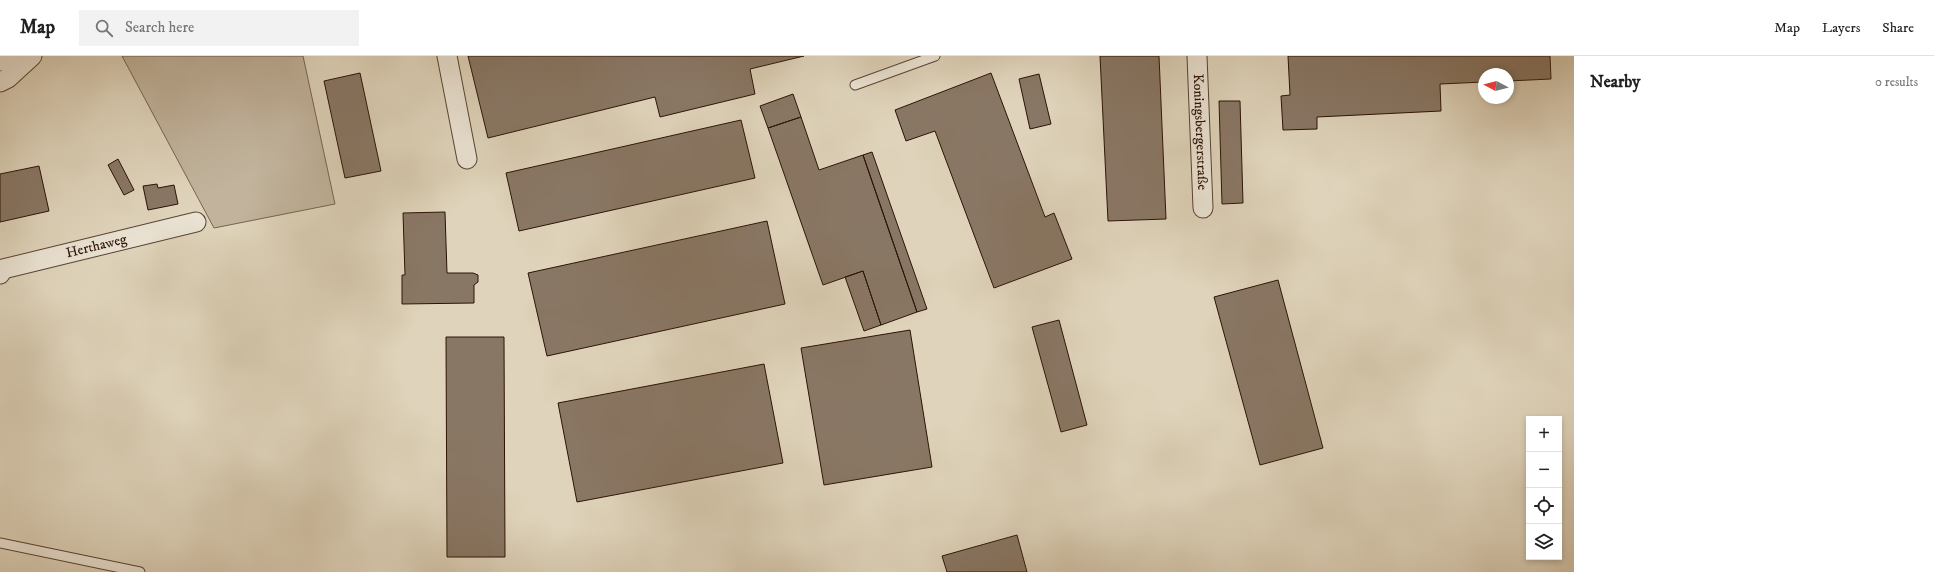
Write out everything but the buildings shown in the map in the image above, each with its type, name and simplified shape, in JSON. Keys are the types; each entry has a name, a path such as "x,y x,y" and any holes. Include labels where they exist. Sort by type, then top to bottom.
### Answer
{"street":[{"path":"0,62 20,56"},
{"path":"0,82 8,78 32,56"},
{"path":"447,56 467,159"},
{"name":"Koningsbergerstraße","path":"1197,56 1203,208"},
{"name":"Herthaweg","path":"0,274 3,269 196,222"}],"lane":[{"path":"855,85 935,56"},
{"path":"0,543 140,572"}],"shaded area":[{"path":"122,56 303,56 335,204 214,228"}]}
